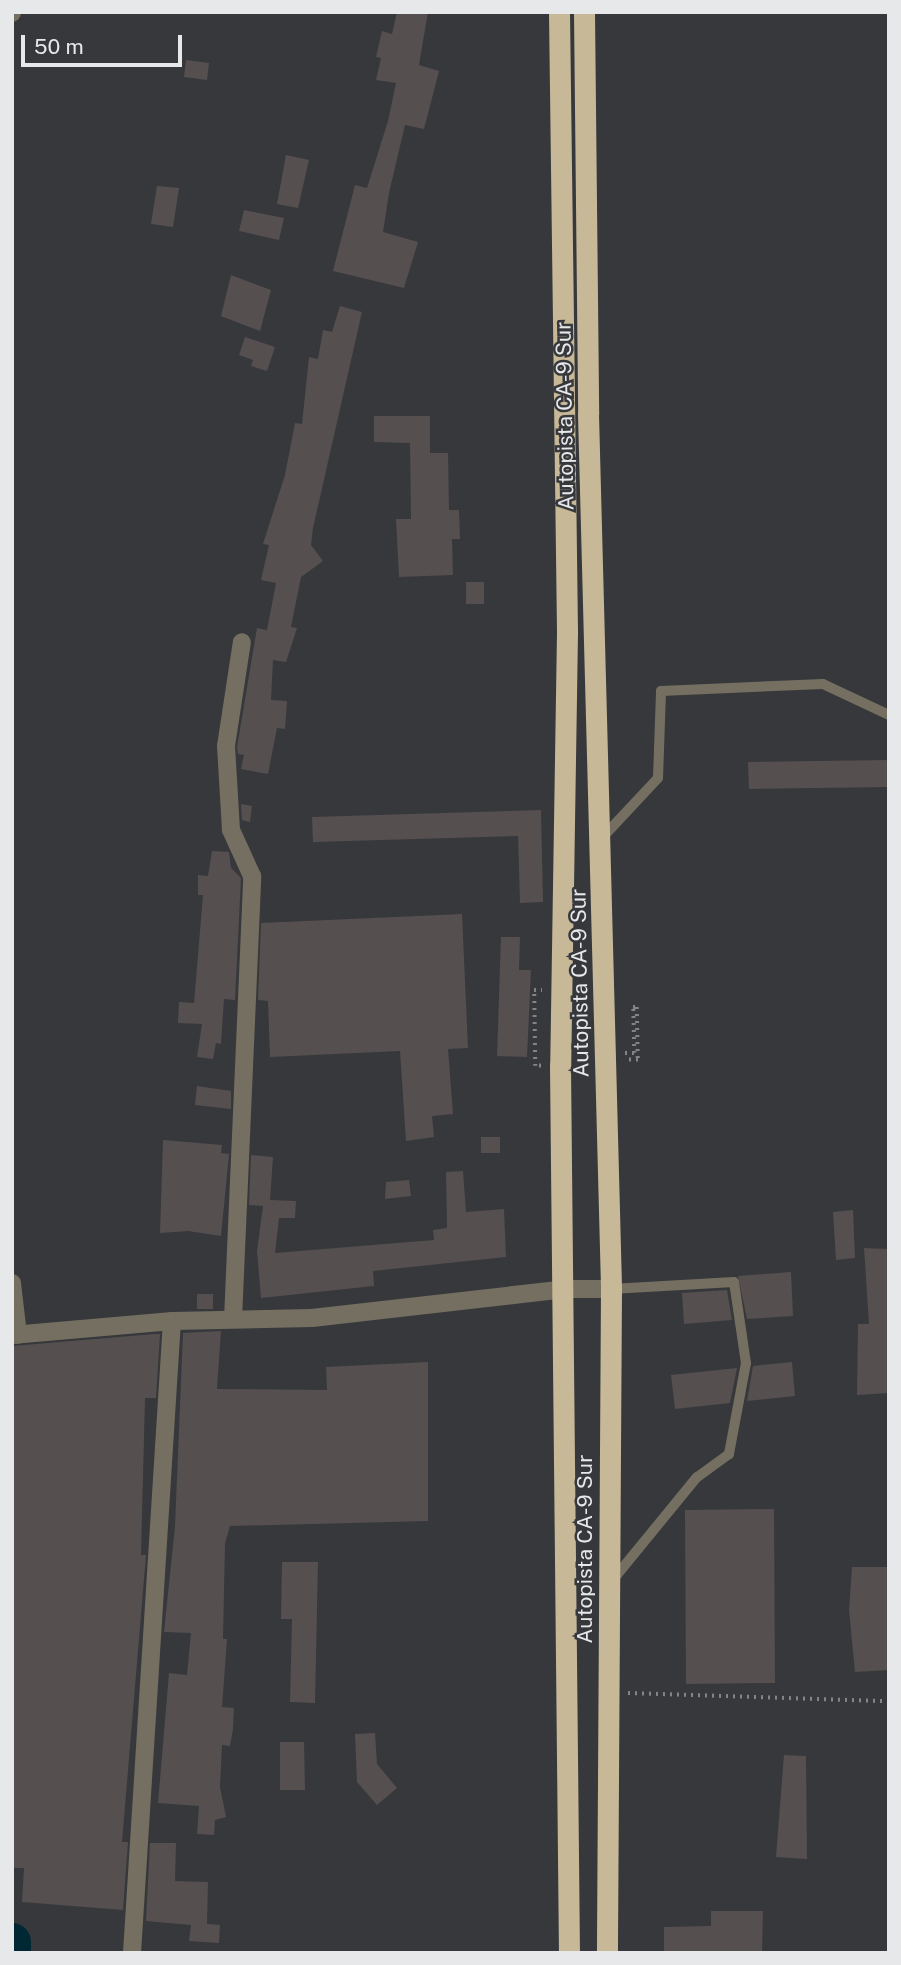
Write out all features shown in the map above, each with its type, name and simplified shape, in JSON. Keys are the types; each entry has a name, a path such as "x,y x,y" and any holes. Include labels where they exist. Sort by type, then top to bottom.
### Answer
{"highway":[{"name":"Autopista CA-9 Sur","path":"559,12 567,632 560,1066 565,1290 569,1953"},
{"name":"Autopista CA-9 Sur","path":"584,12 588,414 611,1289 607,1953"}],"street":[{"path":"233,1319 251,876 230,830 226,746 242,642"},
{"path":"12,1283 15,1335 172,1321 312,1318 565,1290 611,1289"},
{"path":"132,1953 172,1321"}],"lane":[{"path":"601,839 658,778 661,691 823,684 889,715"},
{"path":"609,1584 697,1477 729,1454 746,1363 734,1282 611,1289"}],"path":[{"path":"634,1053 633,1007 637,1007 638,1060"},
{"path":"608,1692 889,1701"}],"building":[{"path":"397,12 428,12 419,65 439,71 424,129 405,125 389,193 383,232 418,242 404,288 333,271 355,185 367,188 388,121 396,83 376,80 381,58 376,57 382,31 392,34"},
{"path":"186,60 209,63 207,80 184,77"},
{"path":"286,155 309,160 298,208 277,204"},
{"path":"157,186 179,188 173,227 151,224"},
{"path":"244,210 284,218 279,240 239,231"},
{"path":"231,275 271,290 260,331 221,316"},
{"path":"340,306 362,312 313,528 311,545 323,561 301,577 291,627 297,628 286,662 273,660 271,700 287,701 285,729 277,728 268,774 241,769 244,755 238,754 237,747 257,628 267,630 276,583 261,580 269,545 263,544 285,475 295,423 302,424 309,357 318,359 323,330 332,332"},
{"path":"245,337 275,347 267,371 251,366 253,360 239,355"},
{"path":"374,416 430,416 430,453 448,453 449,510 459,510 460,539 452,539 453,575 399,577 396,519 411,519 410,443 374,442"},
{"path":"466,582 484,582 484,604 466,604"},
{"path":"889,760 889,787 749,789 748,762"},
{"path":"241,804 252,806 250,822 242,820"},
{"path":"541,810 543,902 520,903 518,836 313,842 312,817"},
{"path":"212,851 229,852 231,868 241,878 235,1000 224,999 221,1044 216,1043 213,1059 197,1057 202,1024 178,1023 179,1002 194,1003 203,895 198,895 198,875 208,876"},
{"path":"462,914 468,1048 448,1049 453,1114 432,1116 434,1137 406,1141 400,1051 270,1057 268,1001 258,1000 261,923"},
{"path":"501,937 520,937 519,970 531,970 527,1057 497,1056"},
{"path":"197,1086 231,1091 231,1109 195,1105"},
{"path":"481,1137 500,1137 500,1153 481,1153"},
{"path":"163,1140 222,1145 221,1153 229,1154 221,1236 188,1231 160,1233"},
{"path":"251,1155 273,1157 270,1200 296,1201 295,1218 279,1218 275,1253 434,1240 433,1230 447,1228 446,1172 463,1171 466,1212 504,1209 506,1257 373,1271 374,1286 261,1298 257,1251 263,1206 249,1205"},
{"path":"409,1180 411,1196 385,1199 386,1182"},
{"path":"853,1210 855,1258 836,1260 833,1212"},
{"path":"864,1248 889,1249 889,1393 857,1395 858,1324 869,1324"},
{"path":"791,1272 793,1316 747,1319 738,1276"},
{"path":"727,1290 732,1320 684,1324 682,1293"},
{"path":"197,1294 213,1294 213,1309 197,1309"},
{"path":"221,1331 217,1389 327,1390 326,1367 428,1362 428,1521 230,1526 225,1543 223,1639 227,1639 222,1707 234,1708 233,1729 230,1746 222,1745 220,1787 226,1817 215,1820 214,1835 197,1834 199,1806 158,1803 169,1673 187,1675 191,1633 164,1632 175,1526 183,1333"},
{"path":"160,1334 156,1398 145,1398 141,1555 146,1555 122,1842 128,1842 123,1910 22,1902 24,1868 12,1868 12,1346"},
{"path":"792,1362 795,1396 747,1401 753,1366"},
{"path":"737,1368 730,1403 675,1409 671,1375"},
{"path":"774,1509 775,1683 686,1684 685,1510"},
{"path":"282,1562 318,1562 315,1703 290,1702 292,1619 281,1619"},
{"path":"852,1567 889,1567 889,1670 855,1672 849,1610"},
{"path":"375,1733 377,1764 397,1788 377,1805 357,1782 355,1734"},
{"path":"280,1742 304,1742 305,1790 280,1790"},
{"path":"784,1755 806,1756 807,1859 776,1857"},
{"path":"150,1843 176,1843 175,1881 208,1882 207,1924 220,1925 219,1943 189,1941 191,1925 146,1921"},
{"path":"711,1911 763,1911 762,1953 664,1953 664,1927 711,1926"}],"waterway":[{"path":"12,1942 12,1950"}]}
